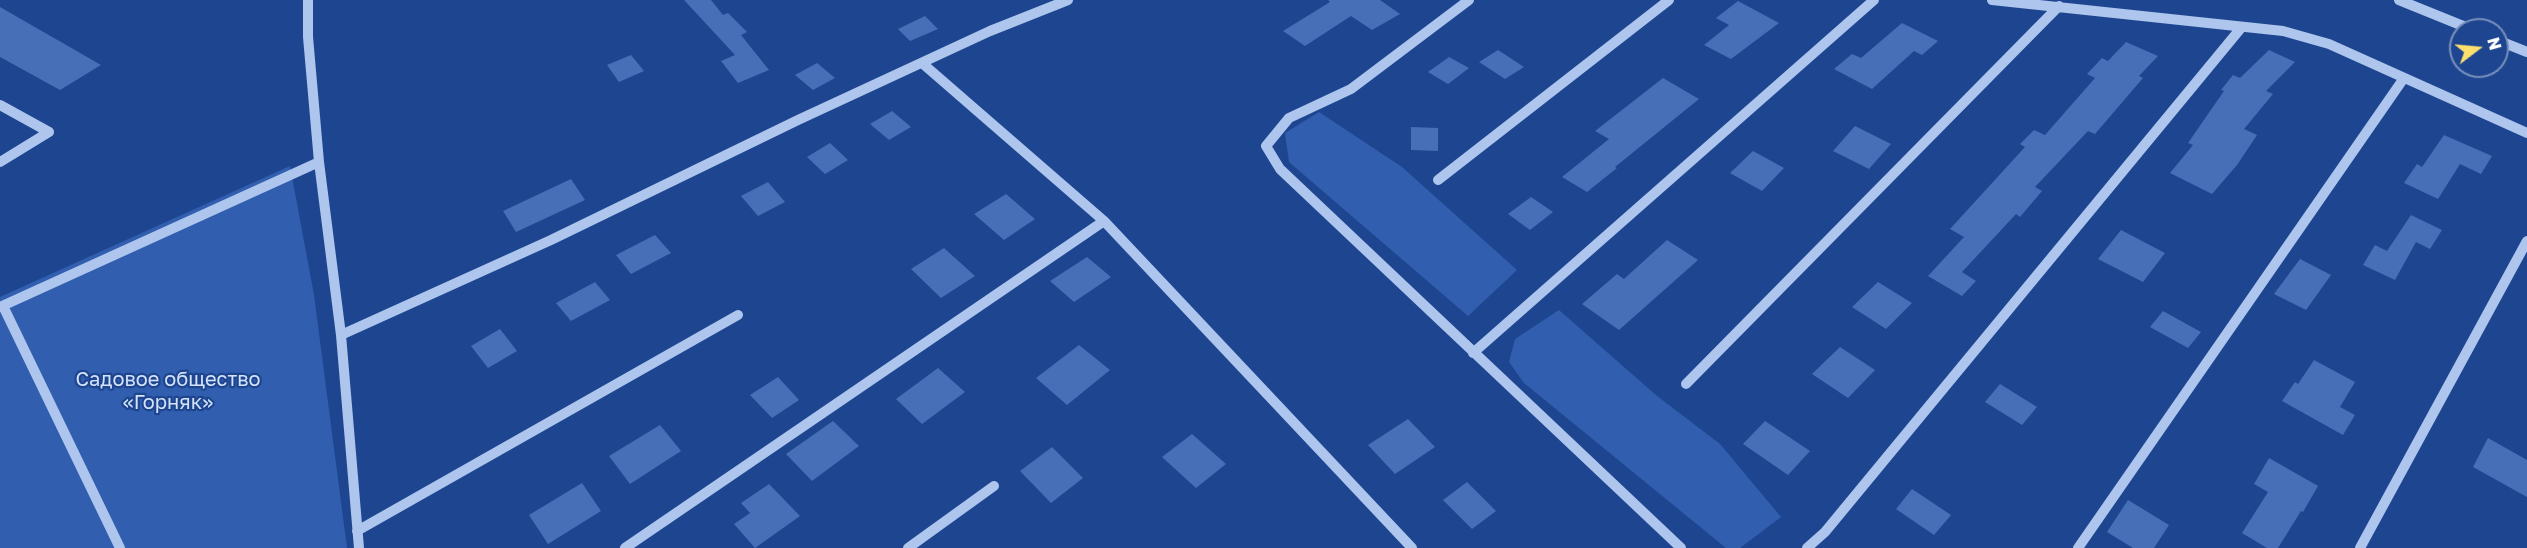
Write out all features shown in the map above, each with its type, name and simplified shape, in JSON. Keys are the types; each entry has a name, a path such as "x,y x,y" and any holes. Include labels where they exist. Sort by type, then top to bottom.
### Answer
{"street":[{"path":"309,0 308,37 319,162 341,335 359,548"},
{"path":"341,335 551,240 798,120 990,31 1068,0"},
{"path":"1468,0 1351,89 1289,118 1266,146 1280,169 1681,548"},
{"path":"1438,180 1669,0"},
{"path":"1473,353 1874,0"},
{"path":"1992,0 2202,20 2241,28 2283,31 2329,44 2527,133"},
{"path":"2399,0 2449,20"},
{"path":"1686,384 2059,6"},
{"path":"1807,548 1825,532 2241,28"},
{"path":"2509,45 2527,52"},
{"path":"922,63 1104,221 1412,548"},
{"path":"2078,548 2404,78"},
{"path":"0,105 49,132 0,162"},
{"path":"120,548 2,306 319,162"},
{"path":"625,548 1104,221"},
{"path":"2360,548 2527,241"},
{"path":"357,531 738,315"},
{"path":"908,548 994,486"}],"green space":[{"path":"1319,112 1402,167 1517,270 1468,316 1289,162 1285,133"},
{"name":"Садовое общество «Горняк»","path":"290,166 314,295 347,548 0,548 0,297"},
{"path":"1559,310 1657,396 1720,444 1781,517 1740,548 1726,548 1524,383 1509,362 1515,339"}],"building":[{"path":"684,0 711,0 723,15 728,13 747,32 741,35 769,70 738,83 721,61 735,55"},
{"path":"1328,0 1380,0 1400,14 1372,30 1351,16 1305,46 1283,31 1330,2"},
{"path":"1738,1 1779,23 1731,59 1704,45 1729,25 1716,18"},
{"path":"0,7 101,65 60,90 0,57"},
{"path":"925,16 938,29 910,41 898,29"},
{"path":"1902,23 1938,41 1922,55 1914,51 1872,89 1834,69 1852,54 1861,58"},
{"path":"2126,42 2158,56 2139,76 2143,78 2095,134 2088,131 2035,187 2042,191 2020,217 2016,214 1962,272 1976,281 1962,296 1928,276 1964,237 1950,229 2025,147 2020,144 2034,130 2045,135 2095,78 2087,74 2102,58 2108,61"},
{"path":"1498,50 1524,67 1505,79 1479,62"},
{"path":"2269,50 2295,62 2266,91 2273,94 2244,129 2257,135 2237,165 2212,194 2170,173 2193,145 2188,143 2233,75 2240,78"},
{"path":"631,55 644,71 619,82 607,65"},
{"path":"1449,57 1469,68 1448,84 1428,72"},
{"path":"817,63 835,78 813,90 795,75"},
{"path":"1663,78 1699,99 1587,192 1562,177 1609,139 1595,131"},
{"path":"892,111 911,127 889,140 870,124"},
{"path":"1855,126 1891,144 1869,169 1833,151"},
{"path":"1411,127 1438,128 1438,151 1411,150"},
{"path":"2444,135 2492,156 2481,174 2460,164 2438,199 2404,183 2417,164 2422,167"},
{"path":"830,143 848,160 825,174 807,157"},
{"path":"1753,151 1784,168 1762,191 1730,173"},
{"path":"571,179 585,200 516,232 503,211"},
{"path":"768,182 785,202 758,216 741,196"},
{"path":"1006,194 1035,219 1004,240 974,214"},
{"path":"1531,197 1553,212 1530,230 1508,214"},
{"path":"2411,215 2442,230 2430,249 2416,242 2395,280 2363,265 2375,245 2387,251"},
{"path":"2121,230 2165,253 2143,282 2098,259"},
{"path":"655,235 671,253 631,274 616,255"},
{"path":"1667,240 1698,260 1619,330 1582,304 1617,274 1624,279"},
{"path":"944,248 975,276 941,298 911,269"},
{"path":"1087,257 1111,277 1074,302 1050,281"},
{"path":"2300,259 2331,275 2306,310 2274,294"},
{"path":"595,282 610,300 571,321 556,303"},
{"path":"1878,282 1912,303 1886,329 1852,307"},
{"path":"2163,311 2201,332 2188,348 2150,327"},
{"path":"500,329 517,351 488,368 471,346"},
{"path":"1079,345 1110,370 1067,405 1036,378"},
{"path":"1840,347 1875,370 1848,398 1812,374"},
{"path":"2314,360 2355,382 2340,407 2355,415 2343,435 2282,401 2295,382 2298,384"},
{"path":"938,368 965,392 922,424 896,399"},
{"path":"778,377 799,400 772,418 750,395"},
{"path":"2000,384 2037,407 2022,425 1985,402"},
{"path":"1408,419 1435,447 1395,474 1368,445"},
{"path":"833,421 859,446 812,481 786,454"},
{"path":"1765,421 1810,451 1788,475 1743,444"},
{"path":"660,425 681,451 630,484 609,456"},
{"path":"1192,434 1226,464 1196,488 1162,457"},
{"path":"2488,438 2527,460 2527,497 2473,467"},
{"path":"1052,447 1083,478 1051,503 1020,471"},
{"path":"2269,458 2318,486 2278,548 2267,548 2242,533 2268,492 2254,484"},
{"path":"1467,482 1496,511 1472,529 1443,500"},
{"path":"582,483 601,511 548,544 529,515"},
{"path":"769,484 800,516 755,548 734,524 750,513 741,503"},
{"path":"1912,489 1951,515 1934,535 1896,509"},
{"path":"2128,500 2169,525 2154,548 2133,548 2107,532"}]}
